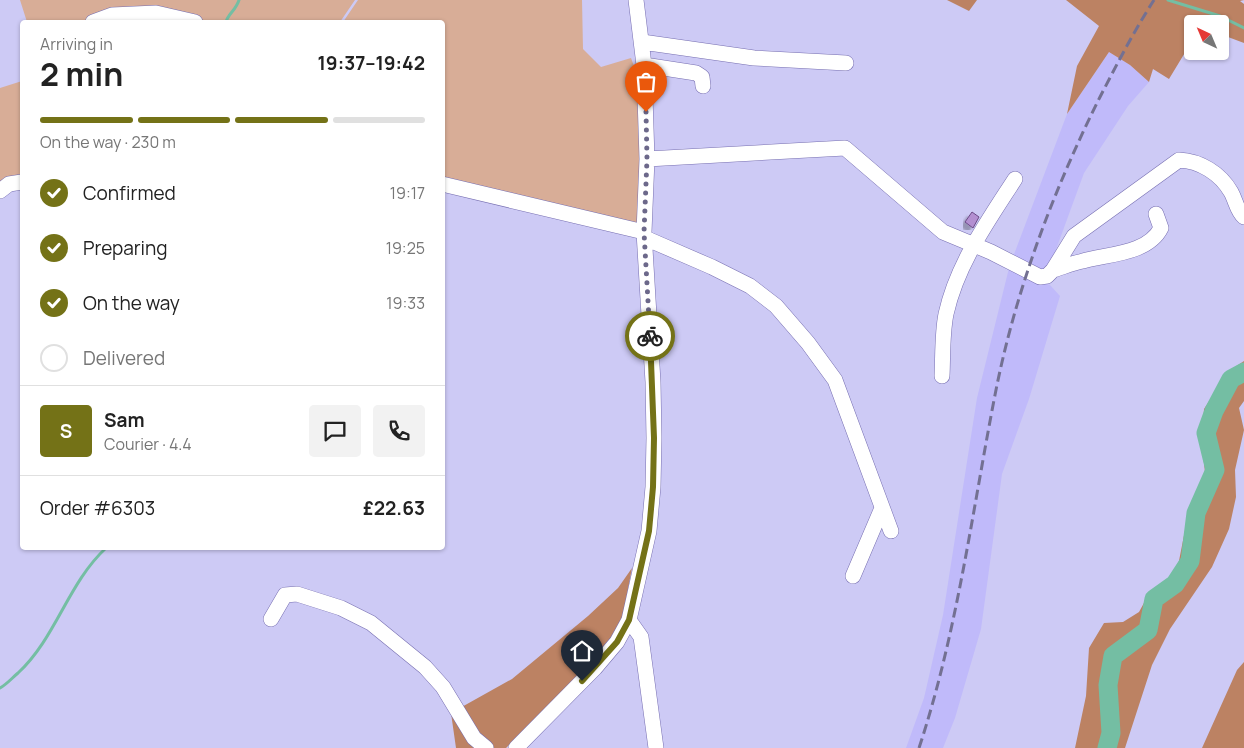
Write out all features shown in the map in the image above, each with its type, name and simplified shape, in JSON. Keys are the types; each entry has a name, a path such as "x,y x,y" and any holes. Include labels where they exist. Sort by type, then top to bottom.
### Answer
{"street":[{"path":"516,748 595,668 617,642 629,620 649,531 653,487 653,382 645,235 647,159 644,65 636,0"},
{"path":"98,20 112,15 156,13 186,20"},
{"path":"642,42 754,58 846,63"},
{"path":"644,65 696,73 702,77 703,86"},
{"path":"647,159 845,148 944,232 1040,277 1047,276 1053,270 1074,236 1179,160 1190,160 1208,168 1231,192 1237,207 1244,217"},
{"path":"942,376 946,316 954,289 973,245 1015,179"},
{"path":"0,191 9,184 20,182"},
{"path":"445,185 645,235 750,286 776,306 825,364 835,380 891,531"},
{"path":"1053,270 1143,245 1158,235 1161,228 1156,214"},
{"path":"853,576 882,508"},
{"path":"271,619 285,596 297,594 341,608 371,623 425,667 442,687 474,738 486,748"},
{"path":"629,620 641,637 656,748"}],"shaded area":[{"path":"20,0 355,0 341,20 182,20 139,13 103,20 26,20"},
{"path":"358,0 582,0 583,49 601,67 631,58 645,96 644,232 445,184 445,20 344,20"},
{"path":"947,0 977,0 969,11"},
{"path":"1066,0 1244,0 1240,1 1244,4 1244,43 1229,37 1229,15 1184,15 1184,54 1169,79 1153,69 1149,82 1130,65 1109,52 1067,114 1077,66 1099,26"},
{"path":"1109,52 1130,65 1149,82 1128,106 1084,173 1050,266 1042,271 1013,257 1067,114"},
{"path":"20,82 20,177 0,186 0,88"},
{"path":"1009,268 1050,285 1060,296 1029,399 1002,474 981,629 955,718 943,748 906,748 924,698 943,615 977,398"},
{"path":"1244,361 1244,401 1239,408 1244,430 1235,470 1236,497 1229,529 1212,567 1170,629 1152,665 1125,748 1075,748 1086,696 1089,648 1104,623 1123,622 1139,612 1150,592 1177,571 1188,515 1205,472 1202,446 1204,409 1229,371"},
{"path":"632,568 623,616 610,642 506,748 456,748 451,713 512,679 588,616 618,588"},
{"path":"1244,662 1244,748 1202,748 1237,670"}],"building":[{"path":"972,212 979,217 973,228 965,222"}],"waterway":[{"path":"227,20 239,0"},
{"path":"1168,0 1220,16 1244,28"},
{"path":"1107,748 1111,733 1108,685 1113,656 1148,630 1154,599 1175,584 1190,561 1196,513 1215,470 1206,433 1214,411 1231,379 1244,372"},
{"path":"0,688 31,659 53,627 82,577 104,550"}],"railway":[{"path":"919,748 944,661 954,617 995,395 1013,318 1051,205 1100,97 1154,0"}],"way so far":[{"path":"646,112 647,159 644,232 650,336"}],"route":[{"path":"582,681 617,642 629,620 649,531 653,487 654,438 650,336"}]}
